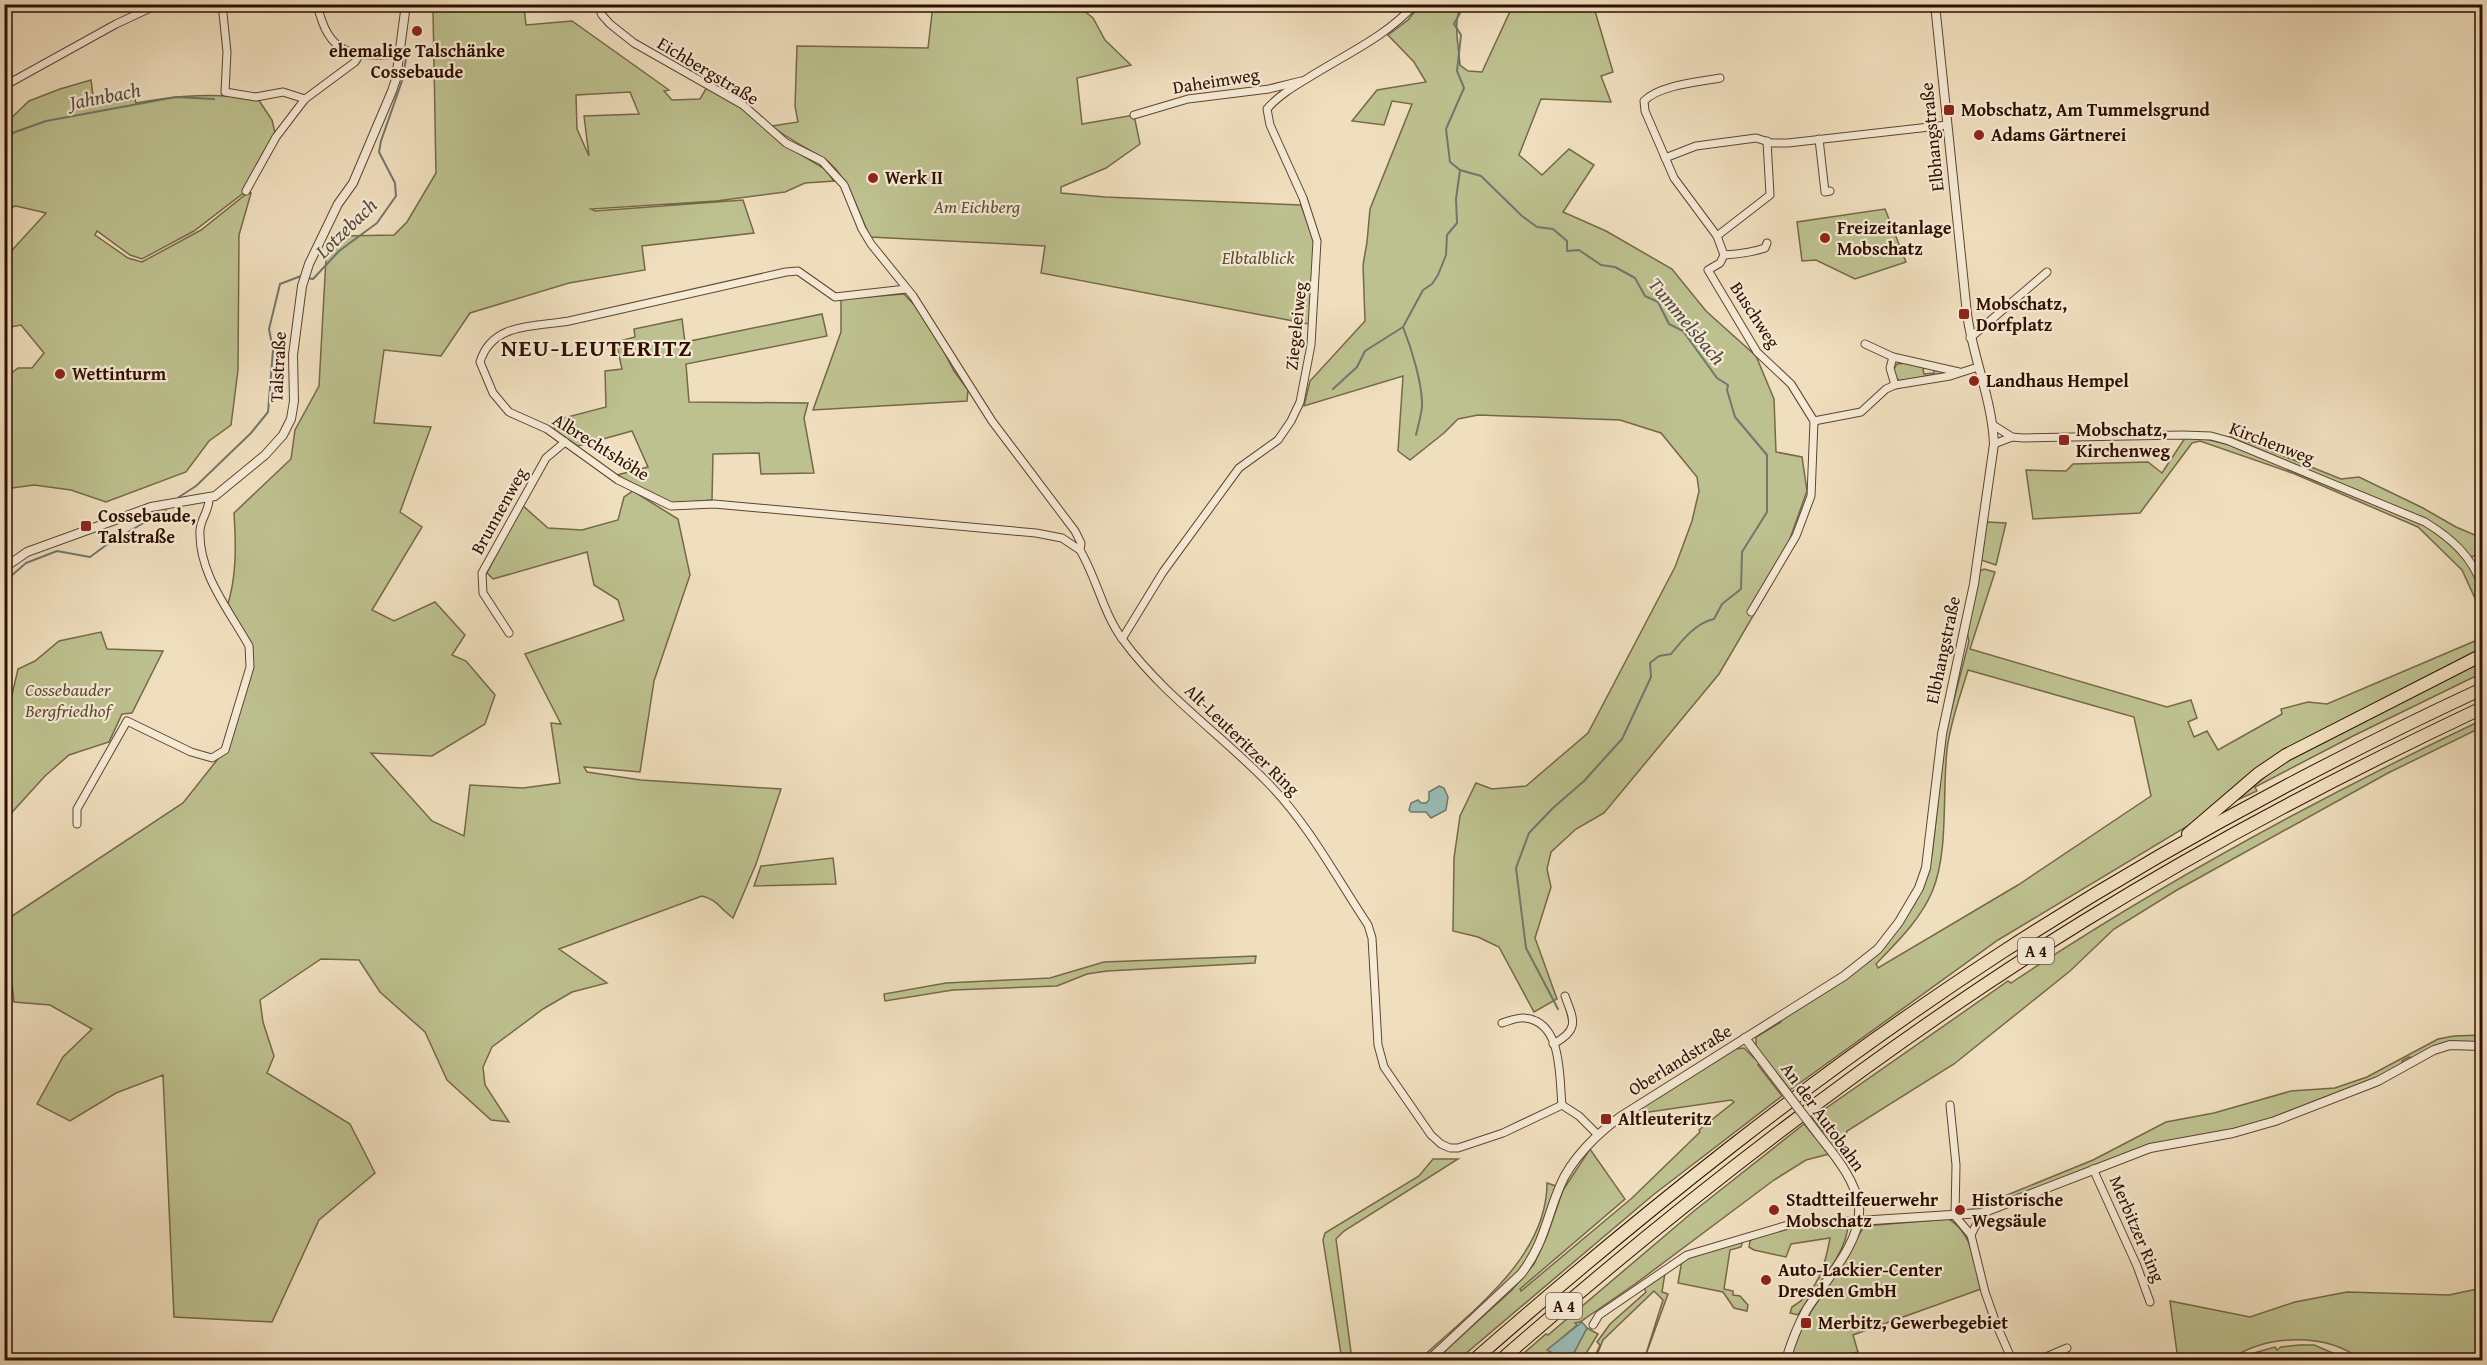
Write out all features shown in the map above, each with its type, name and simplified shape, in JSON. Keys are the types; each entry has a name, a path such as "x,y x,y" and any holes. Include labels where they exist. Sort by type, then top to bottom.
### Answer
{"highway":[{"path":"2167,852 2258,774 2286,755 2482,655"},
{"name":"A 4","path":"1474,1360 1637,1222 1819,1080 2001,953 2167,852 2318,769 2482,688"},
{"name":"A 4","path":"1501,1360 1739,1163 1894,1047 2010,968 2161,875 2269,815 2482,708"}],"street":[{"path":"4,86 116,24 159,4"},
{"path":"222,4 227,51 225,93 256,97 283,92 305,99"},
{"path":"317,4 322,26 331,41 370,56 399,54"},
{"name":"Talstraße","path":"4,568 27,552 151,507 209,498 223,491 265,455 283,435 291,419 294,401 292,355 302,286 309,264 338,204 353,183 392,92 406,4"},
{"name":"Eichbergstraße","path":"597,4 602,15 610,24 634,43 743,105 786,143 822,161 828,167 844,185 871,244 930,322 952,361"},
{"name":"Ziegeleiweg","path":"1122,639 1163,572 1239,468 1278,440 1300,402 1311,345 1317,241 1302,198 1267,115 1267,109 1273,102 1303,81 1385,32 1415,4"},
{"name":"Elbhangstraße","path":"1870,956 1911,904 1926,868 1942,734 1974,584 1994,444 1993,425 1970,338 1935,4"},
{"path":"246,191 276,137 305,99 355,62 360,54"},
{"path":"1720,78 1670,88 1651,95 1644,101 1645,111 1680,188 1717,236 1724,255 1742,255 1765,248 1767,243"},
{"name":"Daheimweg","path":"1134,114 1188,99 1269,89 1303,81"},
{"path":"1665,158 1696,146 1756,138 1788,143 1947,124"},
{"path":"1820,139 1825,192 1830,191"},
{"path":"1717,236 1770,195 1767,141"},
{"name":"Buschweg","path":"1724,255 1720,262 1708,270 1757,352 1791,384 1814,421"},
{"name":"Albrechtshöhe","path":"906,289 835,297 798,271 786,272 569,321 536,327 515,327 496,338 483,350 480,362 485,379 493,393 509,412 547,429 618,480 671,506 714,504 1036,533 1062,538 1080,550"},
{"path":"1970,338 2047,272"},
{"path":"1865,344 1893,357 1959,372"},
{"path":"1893,357 1890,368 1895,385"},
{"name":"Alt-Leuteritzer Ring","path":"952,361 992,421 1075,531 1081,543 1080,550 1105,608 1122,639 1143,666 1268,782 1296,813 1368,925 1372,938 1378,1045 1384,1067 1431,1135 1441,1144 1458,1148 1503,1133 1563,1105"},
{"path":"1751,612 1796,536 1811,496 1814,421 1861,412 1886,389 1895,385 1978,367"},
{"path":"1993,425 2012,437"},
{"name":"Kirchenweg","path":"1994,444 2012,437 2193,435 2229,441 2425,522 2444,533 2460,548 2472,564 2482,586"},
{"name":"Brunnenweg","path":"509,633 483,593 482,573 546,458 565,442"},
{"path":"77,824 77,808 128,721 191,752 212,758 225,750 250,667 250,655 249,646 208,576 202,555 200,527 210,504 209,498"},
{"name":"Oberlandstraße","path":"1429,1360 1521,1274 1532,1260 1541,1241 1559,1187 1567,1172 1598,1136 1620,1117 1844,976 1870,956"},
{"path":"1553,1044 1572,1030 1573,1018 1564,996"},
{"path":"1502,1023 1523,1017 1538,1021 1546,1028 1558,1061 1563,1105 1579,1116 1598,1136"},
{"name":"An der Autobahn","path":"1746,1038 1836,1158 1855,1191 1859,1207 1858,1221"},
{"name":"Merbitzer Ring","path":"1858,1221 1922,1215 1955,1216 1982,1213 2150,1148 2233,1133 2275,1121 2378,1081 2434,1050 2450,1045 2482,1046"},
{"path":"1950,1105 1956,1165 1955,1216 1971,1235 1996,1326 2012,1360"},
{"name":"Merbitzer Ring","path":"2093,1169 2137,1266 2150,1302"},
{"path":"1971,1235 1982,1213"},
{"path":"1593,1325 1599,1315 1687,1254 1798,1222 1858,1221 1843,1256 1806,1310 1786,1360"},
{"path":"2039,1360 2067,1348"}],"green space":[{"path":"460,5 532,5 524,6 526,25 572,21 669,90 664,91 672,100 700,99 707,87 739,106 781,143 825,169 834,181 805,183 785,192 716,201 591,209 595,211 743,200 754,233 642,246 645,270 569,283 470,313 441,356 384,350 374,423 431,427 400,512 422,527 372,610 394,621 435,602 465,635 452,655 466,661 495,695 485,724 432,756 371,753 432,821 464,836 470,785 523,788 560,783 551,723 561,724 525,654 624,620 618,600 594,585 587,552 493,579 487,573 522,505 548,528 582,530 618,520 624,497 633,491 678,519 690,575 654,681 640,772 584,767 587,772 641,780 781,789 756,864 733,918 715,902 702,896 559,949 607,983 572,992 543,1009 492,1047 483,1067 485,1085 509,1122 491,1120 447,1080 425,1032 380,992 359,960 321,959 260,1000 263,1022 274,1056 267,1073 350,1124 375,1173 319,1220 272,1322 174,1317 163,1075 116,1093 70,1121 37,1104 63,1057 92,1029 50,1005 14,1002 9,958 12,916 183,803 225,750 250,655 227,607 234,572 234,513 291,459 295,430 319,386 326,258 344,236 394,235 407,222 436,173 433,11 462,11","holes":["630,92 639,114 584,116 589,156 577,129 576,95"]},
{"path":"933,5 1077,5 1093,18 1105,40 1131,65 1077,78 1082,124 1134,115 1140,144 1106,168 1061,187 1061,193 1301,205 1315,242 1309,324 1041,273 1045,246 870,237 846,183 832,165 772,126 798,122 795,106 797,46 928,48"},
{"path":"1420,5 1462,5 1457,18 1460,65 1468,71 1482,72 1513,5 1605,5 1595,11 1613,72 1601,76 1611,102 1541,99 1519,155 1542,175 1569,149 1594,165 1563,212 1606,231 1672,269 1706,311 1756,356 1774,399 1776,452 1802,457 1807,491 1777,575 1719,674 1604,813 1576,829 1551,852 1547,869 1551,887 1535,938 1557,999 1534,1012 1499,947 1478,937 1453,931 1454,858 1460,816 1476,783 1492,789 1526,786 1588,733 1675,567 1692,521 1699,491 1697,477 1661,433 1620,420 1478,415 1458,419 1410,460 1398,451 1403,376 1304,406 1310,381 1365,321 1363,265 1370,209 1412,104 1392,101 1384,125 1352,121 1377,90 1426,82 1414,62 1388,35 1408,20"},
{"path":"91,80 94,103 135,99 136,103 197,96 258,99 272,120 276,137 246,191 251,193 239,235 238,370 231,425 209,441 186,472 106,502 71,490 34,485 5,489 5,378 18,368 32,368 44,353 21,325 5,328 4,259 46,213 16,206 5,209 5,124 29,101","holes":["245,192 246,194 201,230 142,262 128,258 95,235 97,231 130,255 142,259 194,231"]},
{"path":"1885,209 1906,262 1855,279 1816,260 1802,261 1797,222"},
{"path":"904,294 920,311 954,371 968,390 967,401 813,410 841,332 841,299"},
{"path":"822,314 827,336 686,364 689,402 808,403 804,418 814,473 761,474 759,453 713,454 712,500 671,504 617,475 648,467 632,431 578,446 554,430 556,420 606,407 605,371 622,369 616,342 635,337 634,329 682,319 685,342"},
{"path":"1906,363 1927,367 1923,369 1924,374 1934,373 1934,368 1949,372 1900,381 1893,370 1897,364"},
{"path":"2239,433 2239,438 2341,479 2359,477 2423,508 2456,527 2482,538 2482,554 2471,557 2446,532 2427,520 2230,437"},
{"path":"2185,438 2201,438 2230,445 2422,524 2453,548 2470,568 2481,591 2482,604 2479,607 2462,570 2418,527 2295,474 2200,441 2192,443 2140,513 2033,519 2026,470 2066,471 2073,464 2148,462 2162,473"},
{"path":"1987,522 2006,523 1996,565 1981,560"},
{"path":"1984,569 1995,572 1970,649 2167,707 2191,700 2197,718 2188,722 2194,737 2207,731 2218,750 2282,714 2281,709 2308,702 2327,704 2482,638 2482,648 2295,744 2196,821 1998,940 1790,1090 1756,1047 1756,1037 1781,1022 1780,1019 1847,978 1901,924 1923,887 1932,855 1946,731 1969,641 1967,632 1978,572","holes":["1968,670 2134,717 2151,796 2018,885 1878,968 1876,964 1921,912 1932,892 1937,876 1943,841 1948,740"]},
{"name":"Cossebauder Bergfriedhof","path":"101,632 107,649 163,651 132,713 122,714 109,742 69,755 45,776 5,820 5,695 12,695 18,669 35,661 59,641"},
{"path":"2482,661 2482,673 2353,736 2255,787 2257,791 2237,800 2295,756"},
{"path":"2482,720 2482,727 2388,773 2177,890 2114,929 2070,971 1954,1064 1847,1131 1844,1142 1857,1163 1845,1164 1823,1136 1825,1134 1812,1118 2008,981 2011,983 2125,911 2242,843 2421,749"},
{"path":"833,858 836,884 754,886 761,866"},
{"path":"1256,956 1255,963 1087,974 1057,986 953,990 885,1001 884,994 946,983 1050,978 1104,962"},
{"path":"2482,1035 2482,1043 2451,1042 2412,1058 2409,1057 2402,1061 2403,1064 2375,1079 2275,1117 2230,1131 2148,1145 1992,1206 1963,1213 2093,1160 2166,1122 2214,1113 2291,1091 2335,1088 2367,1077 2438,1039"},
{"path":"1744,1048 1760,1064 1758,1065 1782,1096 1653,1195 1458,1360 1435,1360 1512,1290 1534,1264 1547,1236 1563,1190 1590,1149 1625,1199 1520,1289 1521,1291 1632,1198 1700,1132 1699,1130 1734,1102 1731,1100 1649,1112 1639,1108 1733,1049"},
{"path":"1804,1124 1829,1154 1806,1160 1774,1180 1635,1284 1580,1322 1575,1323 1577,1325 1548,1350 1565,1360 1542,1358 1516,1360 1694,1211"},
{"path":"1433,1159 1458,1159 1344,1231 1336,1239 1352,1360 1342,1360 1323,1240 1325,1233 1419,1176"},
{"path":"1547,1183 1556,1186 1540,1233 1527,1259 1506,1286 1424,1360 1419,1360 1481,1304 1519,1260 1534,1236 1544,1211"},
{"path":"1949,1219 1957,1225 1968,1241 1981,1289 1853,1335 1858,1352 1829,1360 1789,1360 1803,1325 1808,1328 1811,1324 1808,1321 1810,1313 1844,1262 1864,1226"},
{"path":"1834,1224 1834,1228 1841,1229 1842,1224 1848,1224 1842,1247 1829,1271 1798,1315 1790,1313 1792,1307 1808,1294 1819,1277 1830,1238 1791,1244 1786,1257 1754,1250 1749,1247 1750,1241 1778,1229"},
{"path":"1743,1240 1741,1247 1730,1250 1724,1289 1733,1291 1733,1295 1740,1296 1748,1305 1747,1311 1734,1308 1723,1292 1678,1283 1682,1260"},
{"path":"1665,1273 1662,1292 1668,1294 1644,1360 1663,1300 1654,1291 1603,1340 1597,1355 1616,1360 1593,1360 1600,1345 1597,1342 1610,1324 1646,1292 1644,1288"},
{"path":"2482,1288 2482,1360 2362,1360 2331,1345 2296,1340 2261,1345 2229,1360 2178,1360 2170,1301 2250,1317 2295,1302 2347,1292 2449,1295"},
{"path":"1587,1328 1598,1334 1582,1360 1570,1360"},
{"path":"2314,1345 2349,1360 2257,1360 2254,1353 2275,1347 2277,1350 2281,1347"}],"water":[{"path":"1439,786 1444,788 1448,797 1446,810 1431,818 1426,812 1409,810 1411,803 1418,800 1426,803 1429,800 1429,792"},
{"path":"1582,1322 1587,1328 1570,1360 1565,1360 1547,1350"}],"waterway":[{"name":"Tummelsbach","path":"1465,4 1454,24 1461,35 1457,71 1464,88 1446,129 1450,162 1460,170 1481,176 1522,216 1537,227 1553,229 1567,241 1567,251 1579,250 1601,265 1615,267 1635,278 1645,296 1658,302 1669,324 1683,331 1717,378 1728,385 1727,390 1735,417 1767,455 1767,512 1742,552 1741,589 1722,604 1714,619 1696,628 1671,654 1659,656 1650,663 1651,677 1622,739 1584,781 1529,833 1516,868 1526,948 1558,1009"},
{"name":"Lotzebach","path":"307,278 313,279 339,251 377,223 396,196 395,183 379,152 402,81 406,59"},
{"name":"Jahnbach","path":"4,136 46,121 176,97 214,99"},
{"path":"1416,435 1422,410 1421,388 1403,327 1423,290 1432,284 1438,275 1446,255 1447,235 1457,223 1456,199 1460,170"},
{"name":"Lotzebach","path":"179,497 196,486 251,433 268,412 273,350 269,329 280,284 301,276"},
{"path":"1333,389 1357,367 1365,351 1403,327"},
{"name":"Lotzebach","path":"4,582 26,563 57,551 90,557 109,543 166,510"}],"place":[{"name":"ehemalige Talschänke Cossebaude","path":"417,31"},
{"name":"Mobschatz, Am Tummelsgrund","path":"1949,110"},
{"name":"Adams Gärtnerei","path":"1979,135"},
{"name":"Werk II","path":"873,178"},
{"name":"Freizeitanlage Mobschatz","path":"1825,238"},
{"name":"Mobschatz, Dorfplatz","path":"1964,314"},
{"name":"Wettinturm","path":"60,374"},
{"name":"Landhaus Hempel","path":"1974,381"},
{"name":"Mobschatz, Kirchenweg","path":"2064,440"},
{"name":"Cossebaude, Talstraße","path":"86,526"},
{"name":"Altleuteritz","path":"1606,1119"},
{"name":"Stadtteilfeuerwehr Mobschatz","path":"1774,1210"},
{"name":"Historische Wegsäule","path":"1960,1210"},
{"name":"Auto-Lackier-Center Dresden GmbH","path":"1766,1280"},
{"name":"Merbitz, Gewerbegebiet","path":"1806,1323"}],"district":[{"name":"NEU-LEUTERITZ","path":"597,348"}],"park label":[{"name":"Am Eichberg","path":"977,207"},
{"name":"Elbtalblick","path":"1258,258"}]}
